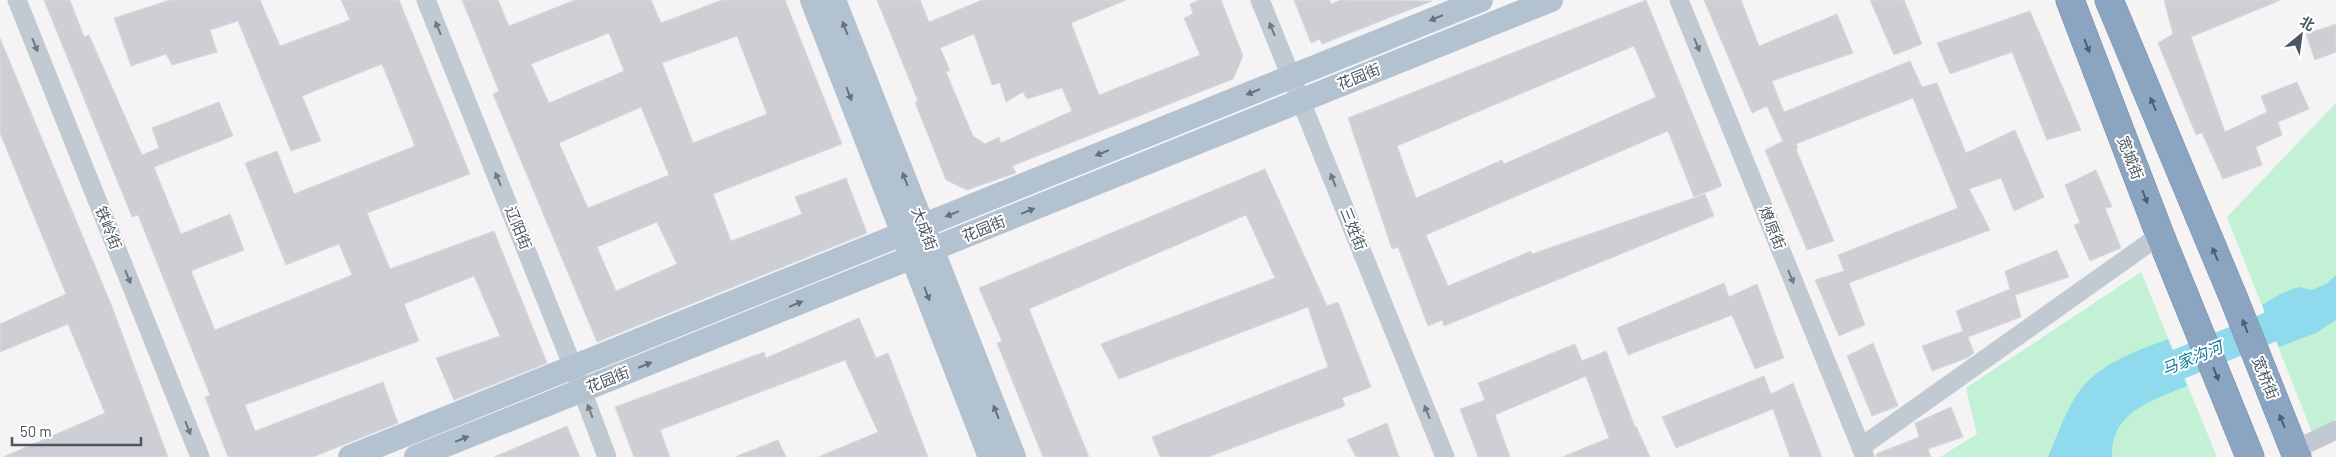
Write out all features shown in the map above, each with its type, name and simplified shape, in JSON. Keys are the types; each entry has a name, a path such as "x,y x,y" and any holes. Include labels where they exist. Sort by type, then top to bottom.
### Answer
{"highway":[{"name":"宽桥街","path":"2111,2 2296,454"},
{"name":"宽城街","path":"2071,5 2160,235 2250,457"}],"main road":[{"name":"大成街","path":"812,0 1014,457"},
{"name":"大成街","path":"834,0 913,229"},
{"name":"花园街","path":"350,457 1481,0"},
{"name":"花园街","path":"416,457 1551,0"},
{"name":"大成街","path":"923,253 990,457"}],"street":[{"name":"铁岭街","path":"16,0 200,457"},
{"name":"辽阳街","path":"426,0 573,367 607,457"},
{"name":"三姓街","path":"1260,0 1445,457"},
{"name":"燎原街","path":"1679,0 1863,452"},
{"path":"1863,452 2160,235"},
{"path":"2296,454 2336,430"}],"green space":[{"path":"2336,103 2336,419 2313,435 2227,217"},
{"path":"2141,272 2217,457 1940,457 1977,434 1966,388"}],"water":[{"path":"2336,275 2336,320 2316,333 2279,347 2262,305 2282,293 2299,287 2312,290 2326,284"},
{"path":"2168,339 2187,386 2148,403 2126,418 2118,429 2113,441 2112,457 2048,457 2067,412 2087,382 2104,368 2121,358"}],"building":[{"path":"44,0 70,0 84,37 89,35 142,155 159,148 152,128 219,102 233,136 154,167 181,234 230,214 244,250 191,271 215,330 352,275 339,244 286,265 245,163 277,151 294,194 415,146 382,64 302,96 321,141 291,151 238,21 210,30 217,52 172,65 166,54 131,66 114,18 170,0 260,0 280,46 350,20 341,0 399,0 470,174 367,213 390,269 494,231 547,363 454,400 436,358 500,336 474,276 404,304 419,341 245,405 255,431 383,382 398,423 313,457 228,457 205,397 210,395 138,215 132,217"},
{"path":"462,0 498,0 509,26 575,0 651,0 661,23 722,0 785,0 842,144 713,194 731,241 802,214 795,197 846,178 867,233 597,342 493,94 499,91","holes":["609,33 624,71 549,103 531,64","737,36 767,114 693,143 662,63","641,107 669,175 588,208 559,143","657,222 677,264 616,291 597,247"]},
{"path":"877,0 920,0 929,22 982,0 1126,0 1071,23 1099,95 1200,55 1184,18 1193,14 1190,4 1199,0 1221,0 1243,56 1233,79 1012,166 1016,173 967,190 946,180 915,102 918,101","holes":["974,34 992,85 1000,83 1006,102 1023,92 1027,99 1062,88 1072,111 1001,143 999,137 985,144 973,136 946,72 950,70 940,48"]},
{"path":"1294,0 1330,0 1331,4 1341,0 1432,1 1322,44 1320,39 1311,43"},
{"path":"1646,0 1722,186 1694,197 1668,131 1426,235 1448,286 1531,251 1532,254 1705,194 1714,216 1444,326 1442,320 1428,326 1398,247 1392,249 1348,118","holes":["1634,46 1656,97 1504,164 1502,160 1416,198 1397,146"]},
{"path":"1704,0 1741,0 1759,46 1837,14 1853,53 1772,81 1784,112 1910,61 1922,87 1937,83 1966,153 2015,130 2044,197 2014,211 2001,178 1969,189 1990,230 1849,283 1865,325 1839,336 1815,280 1844,271 1838,255 1958,208 1913,98 1796,144 1798,148 1796,149 1834,241 1807,250 1765,150 1783,141 1767,106 1752,113"},
{"path":"1870,0 1904,0 1922,44 1894,55"},
{"path":"2164,0 2281,0 2191,37 2225,132 2267,112 2261,96 2297,82 2309,109 2278,122 2282,135 2256,147 2262,165 2223,179 2202,133 2196,135 2158,43 2173,34"},
{"path":"2030,11 2081,130 2047,140 2012,52 1950,74 1937,43"},
{"path":"2336,24 2336,52 2315,60 2306,34"},
{"path":"0,38 111,304 168,457 3,457 105,413 68,324 0,352 0,324 66,294 0,133"},
{"path":"1265,169 1327,306 1338,302 1371,387 1342,398 1345,406 1208,457 1160,457 1152,437 1328,367 1308,307 1119,379 1101,344 1275,278 1246,215 1029,309 1089,457 1043,457 997,343 1002,341 979,288"},
{"path":"2096,170 2112,207 2105,208 2121,248 2090,261 2074,225 2080,223 2065,185"},
{"path":"2057,250 2069,277 2015,295 2021,317 1968,337 1974,353 1967,358 1932,371 1922,346 1963,331 1956,311 2010,289 2005,271"},
{"path":"1724,283 1729,297 1757,284 1784,358 1755,369 1732,315 1628,355 1617,328"},
{"path":"859,318 876,358 888,353 928,457 818,457 878,432 845,360 660,430 670,457 634,457 615,407 764,352 766,358"},
{"path":"1873,343 1898,406 1872,416 1847,356"},
{"path":"1575,344 1582,361 1606,351 1635,427 1650,457 1562,457 1609,438 1586,376 1495,415 1510,457 1478,457 1460,409 1485,400 1478,383"},
{"path":"1764,376 1771,394 1793,383 1822,457 1790,457 1773,409 1676,448 1662,417"},
{"path":"1951,407 1963,437 1928,449 1931,457 1876,457 1876,454 1919,437 1915,423"},
{"path":"1387,423 1399,457 1356,457 1347,440"},
{"path":"567,426 580,457 494,457"},
{"path":"778,440 786,457 737,457 737,456"}],"waterway":[{"name":"马家沟河","path":"2140,380 2317,308 2336,296"}]}
